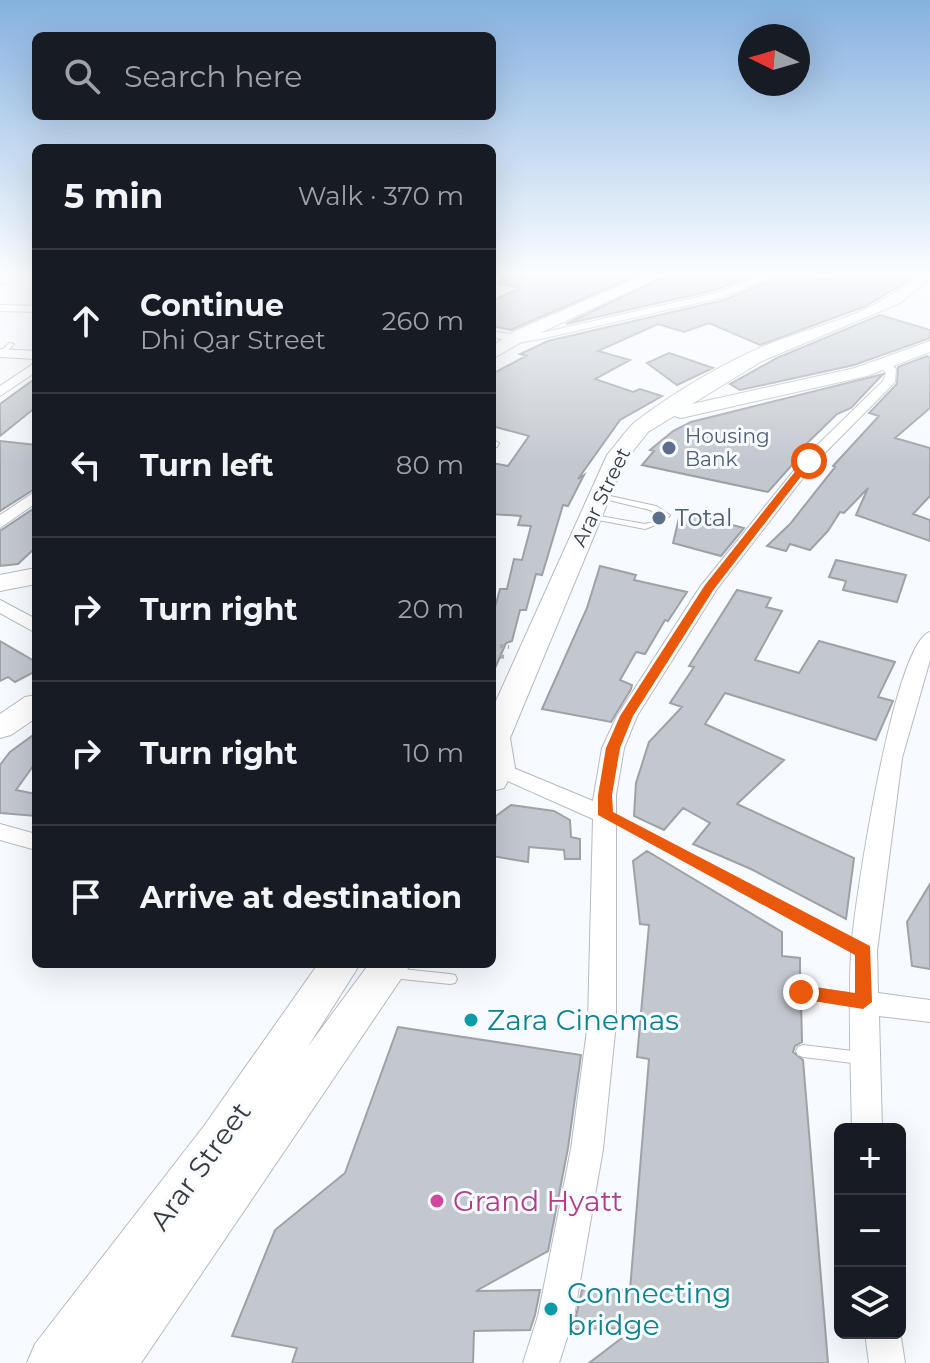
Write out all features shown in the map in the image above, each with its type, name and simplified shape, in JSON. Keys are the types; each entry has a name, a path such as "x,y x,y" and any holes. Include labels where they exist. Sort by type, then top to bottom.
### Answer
{"main road":[{"name":"Arar Street","path":"496,754 595,505 627,441 657,418 759,355 805,337"},
{"path":"657,418 885,365 930,346"},
{"path":"692,396 715,403"},
{"path":"0,583 32,577"},
{"path":"0,728 32,707"},
{"name":"Arar Street","path":"109,1363 325,1026 339,968"},
{"name":"Arar Street","path":"54,1363 220,1141 325,1026 388,968"}],"street":[{"path":"4,350 32,354"},
{"path":"541,1363 556,1316 587,1149 602,1023 606,815 613,748 627,716 709,587 809,461 889,382 892,372 885,365"},
{"path":"3,387 32,369"},
{"path":"0,523 32,499"},
{"path":"0,605 32,625"},
{"path":"867,1123 863,1058 864,951 891,758 916,669 930,638"},
{"path":"496,760 606,815"},
{"path":"0,832 32,841"},
{"path":"863,1002 930,1011"},
{"path":"884,1339 887,1363"}],"lane":[{"path":"595,505 653,508 666,515"},
{"path":"595,505 645,527 657,523"},
{"path":"388,968 450,979"},
{"path":"801,992 863,1002"},
{"path":"803,1051 863,1058"}],"path":[{"path":"606,815 864,951"}],"building":[{"path":"567,337 630,337 598,351 630,360 595,379 633,392 640,389 662,396 620,420 578,479 584,475 568,506 563,505 542,575 536,574 526,610 520,610 512,641 506,643 496,666 496,604 500,589 507,589 514,559 522,560 531,526 518,525 521,516 496,514 496,464 508,466 529,436 496,427 496,372 526,356 520,354 548,341"},
{"path":"741,337 783,337 760,345"},
{"path":"828,337 930,337 854,365 740,390 730,384 777,358"},
{"path":"669,353 713,368 677,385 647,363"},
{"path":"927,356 930,358 930,408 895,438 930,448 930,496 913,514 930,520 930,541 856,515 868,488 844,513 840,512 810,550 790,544 786,551 767,546 790,524 833,466 879,416 869,413 897,384 898,367"},
{"path":"883,374 851,408 837,414 796,454 801,455 768,492 642,465 654,451 650,450 673,431 691,422"},
{"path":"32,381 32,410 0,436 0,404"},
{"path":"0,441 32,445 32,491 0,511"},
{"path":"32,510 32,551 18,564 0,566 0,531"},
{"path":"699,516 744,528 721,556 673,543 679,518"},
{"path":"836,560 906,575 897,602 843,590 846,581 829,577"},
{"path":"600,566 636,575 634,580 687,592 668,621 665,620 645,654 636,652 620,680 632,685 631,689 611,722 542,709 587,608"},
{"path":"737,590 771,598 766,607 782,611 755,660 799,673 819,641 895,662 878,697 893,701 876,740 725,693 705,724 784,760 737,804 854,858 846,919 751,869 693,844 710,823 683,808 664,830 634,816 636,783 649,742 682,707 670,703 694,667 689,666"},
{"path":"0,641 32,660 32,673 15,682 8,677 0,681"},
{"path":"32,736 32,768 16,790 32,793 32,816 0,813 0,765 10,752"},
{"path":"511,805 554,811 570,820 571,837 580,839 580,859 565,859 564,850 529,847 528,862 496,857 496,816"},
{"name":"Grand Hyatt","path":"647,851 782,932 782,956 800,958 800,983 793,987 791,993 801,1001 802,1042 795,1046 793,1052 803,1060 828,1363 589,1363 635,1328 573,1329 582,1290 630,1290 649,1059 637,1057 649,925 640,924 633,861"},
{"path":"930,884 930,969 912,966 907,922"},
{"name":"Grand Hyatt","path":"398,1027 581,1055 568,1148 548,1251 476,1291 540,1290 535,1315 530,1330 474,1331 473,1363 292,1363 297,1348 232,1336 275,1230 345,1173"}],"place":[{"name":"Housing Bank","path":"669,448"},
{"name":"Total","path":"659,518"},
{"name":"Zara Cinemas","path":"471,1020"},
{"name":"Grand Hyatt","path":"437,1201"},
{"name":"Connecting bridge","path":"551,1309"}],"route":[{"path":"801,992 863,1002 864,951 606,815 605,795 613,748 627,716 709,587 809,461"}]}
